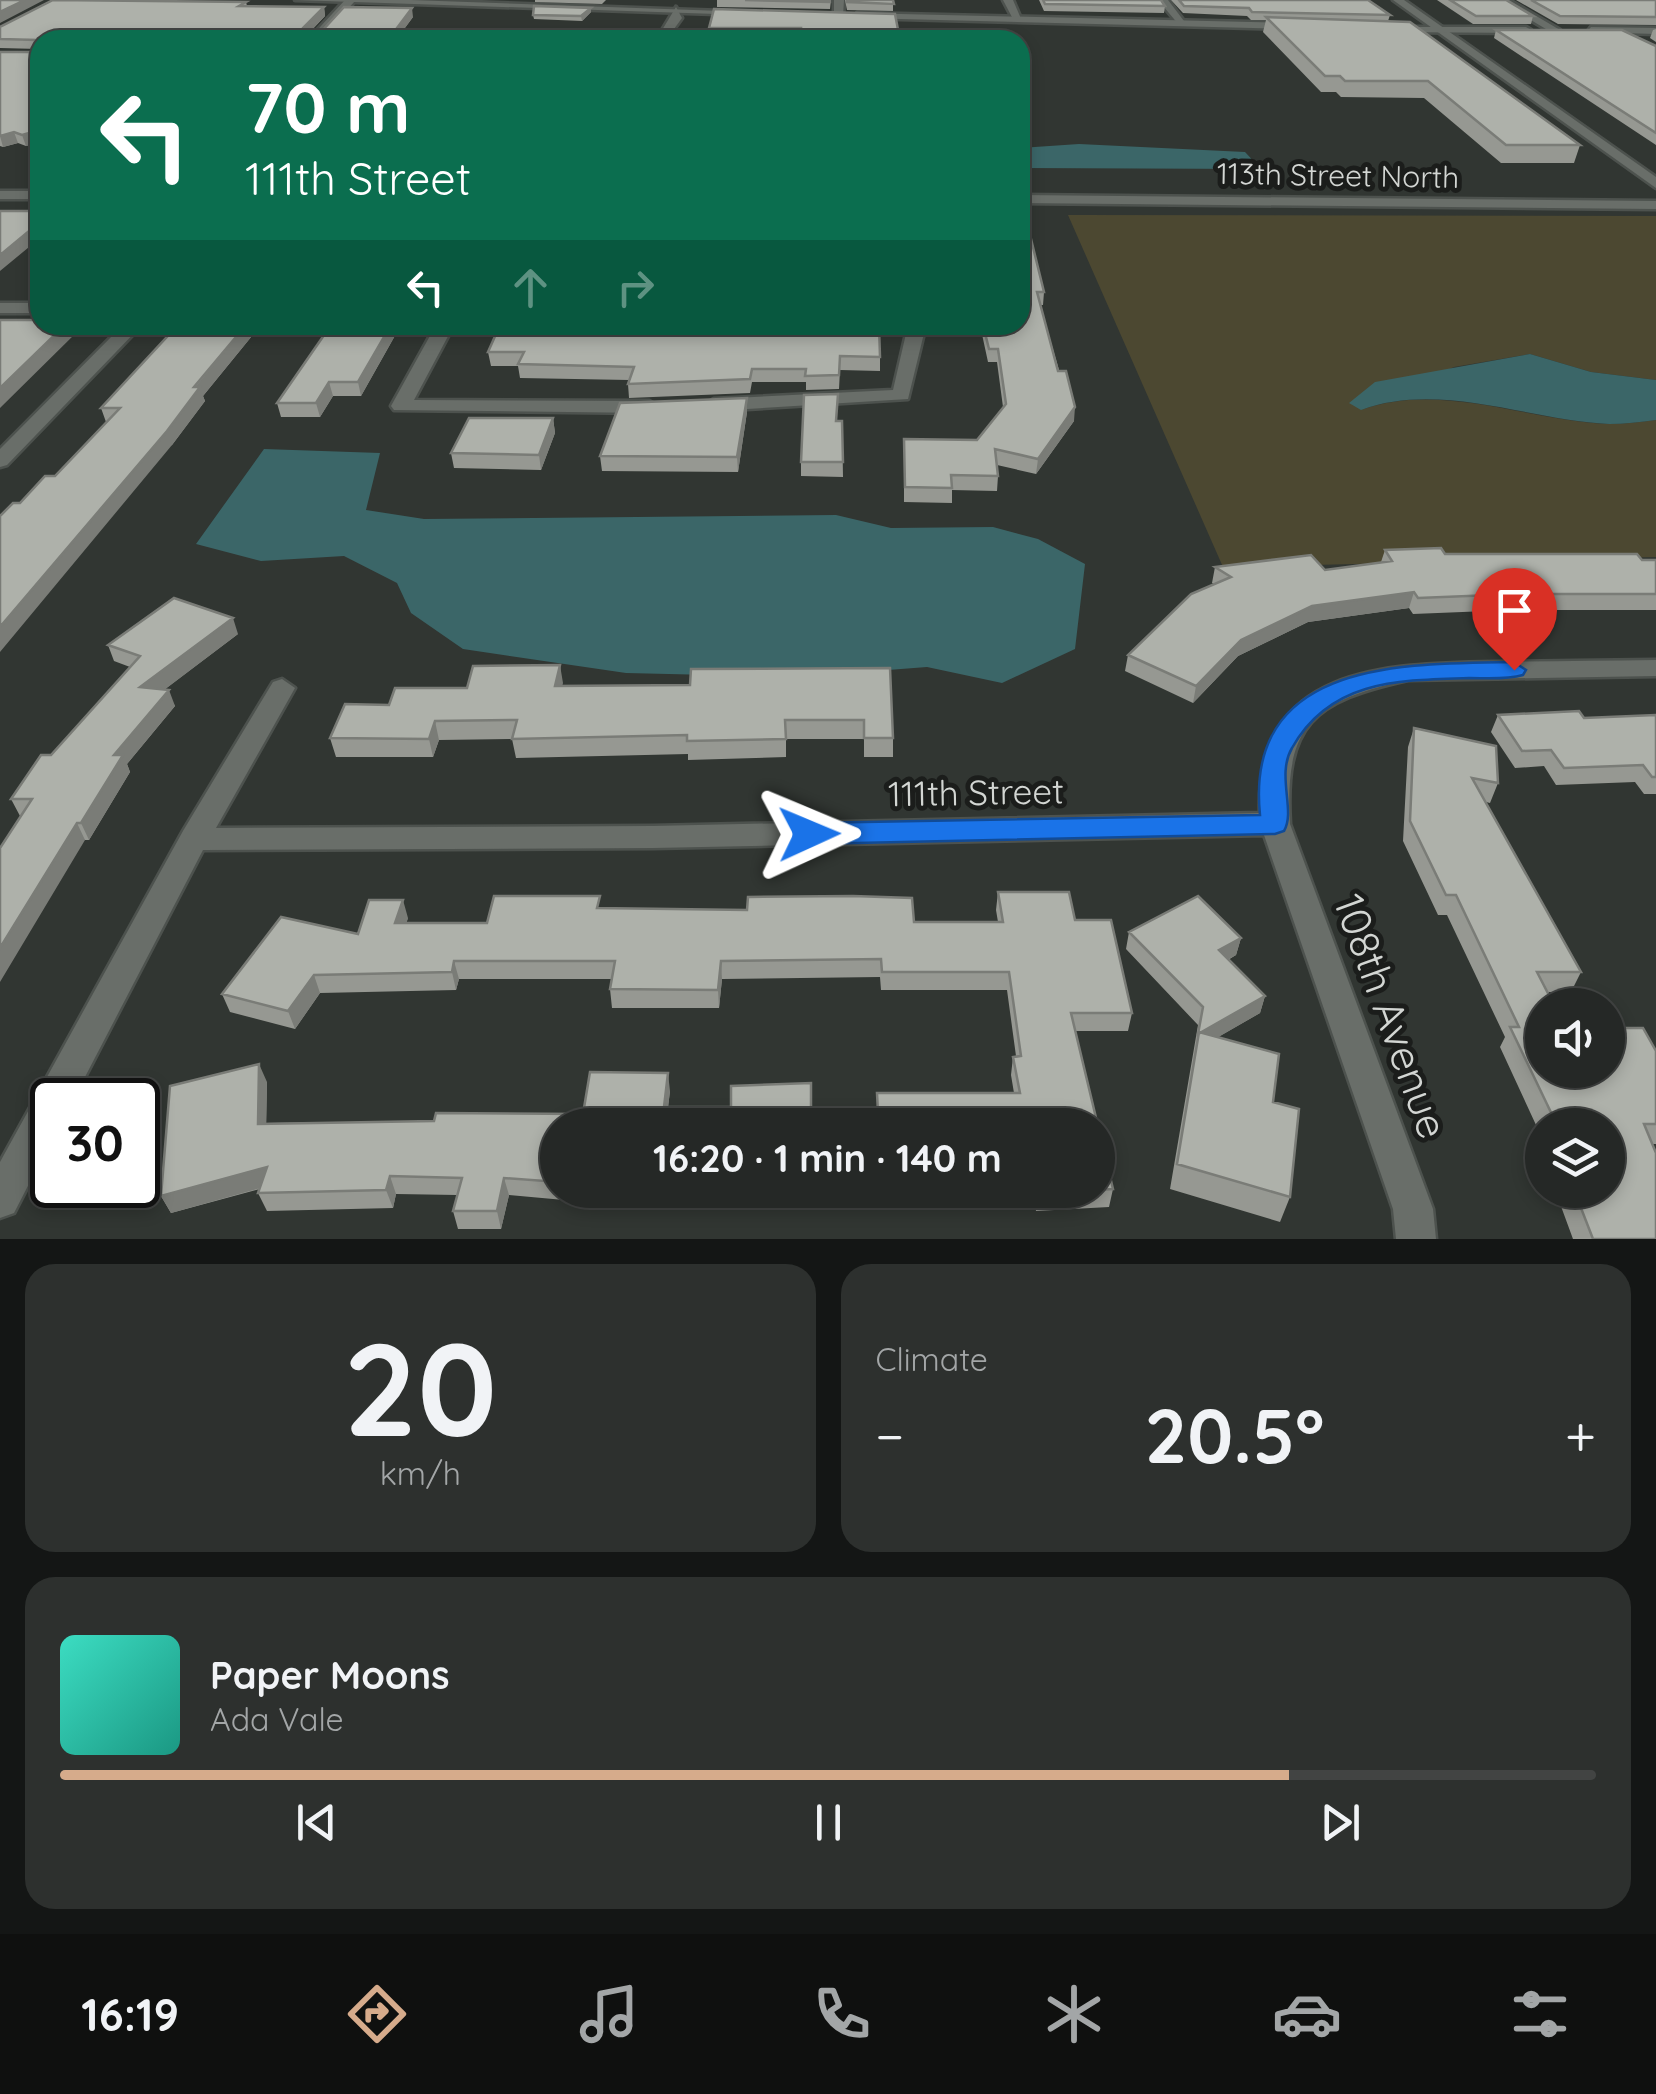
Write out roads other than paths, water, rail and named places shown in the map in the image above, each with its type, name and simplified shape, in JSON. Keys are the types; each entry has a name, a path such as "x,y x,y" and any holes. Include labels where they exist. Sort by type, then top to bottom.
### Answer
{"street":[{"path":"300,0 766,12"},
{"path":"839,0 839,14"},
{"path":"1008,0 1018,19"},
{"path":"1163,0 1183,23"},
{"path":"1398,0 1656,186"},
{"path":"1502,0 1555,30"},
{"path":"322,30 350,1"},
{"path":"668,30 677,18 676,10"},
{"path":"821,14 1314,27"},
{"path":"1370,28 1656,30"},
{"path":"1622,30 1656,49"},
{"path":"0,180 30,180"},
{"name":"113th Street North","path":"1030,185 1656,186"},
{"path":"0,195 30,195"},
{"name":"113th Street North","path":"1030,199 1656,205"},
{"path":"0,308 30,308"},
{"path":"0,461 123,335"},
{"path":"440,335 401,406 662,407"},
{"path":"702,405 902,396 915,335"},
{"path":"1275,824 1270,783 1276,751 1304,713 1334,690 1408,672 1656,668"},
{"path":"65,1078 194,840 282,688"},
{"name":"111th Street","path":"194,840 673,836 1275,824"},
{"name":"108th Avenue","path":"1275,824 1413,1209 1416,1239"},
{"path":"0,1200 30,1144"}],"water":[{"path":"1079,144 1245,152 1261,169 1030,168 1030,147"},
{"path":"1530,354 1591,372 1656,380 1656,420 1609,424 1422,399 1361,410 1349,403 1375,382"},
{"path":"264,449 380,453 366,510 424,519 836,515 891,528 993,527 1038,539 1085,564 1075,649 1002,683 927,667 797,677 626,673 463,649 411,613 397,583 344,556 261,561 196,544"}]}
